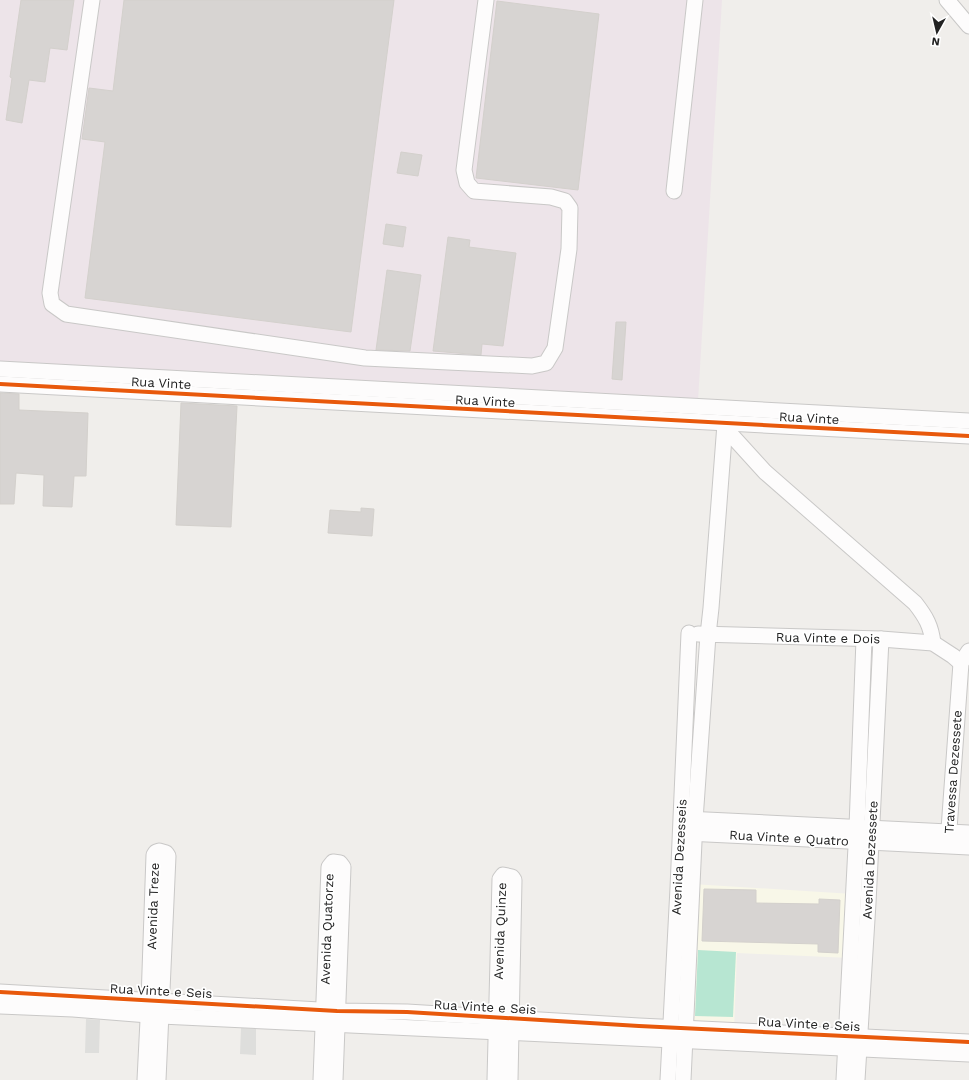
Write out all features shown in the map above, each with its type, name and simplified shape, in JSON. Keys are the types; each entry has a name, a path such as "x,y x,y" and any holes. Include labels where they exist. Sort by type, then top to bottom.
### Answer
{"street":[{"path":"92,0 50,293 52,304 66,314 365,358 532,366 546,363 555,348 569,250 570,208 565,201 551,197 474,191 467,183 464,170 486,0"},
{"path":"674,191 695,0"},
{"path":"947,0 969,26"},
{"name":"Rua Vinte","path":"0,369 969,422"},
{"name":"Rua Vinte","path":"0,384 725,426 969,436"},
{"path":"725,426 765,472 915,603 925,616 931,630 933,643"},
{"name":"Avenida Dezesseis","path":"668,1080 670,1033 688,826 711,608 725,426"},
{"path":"689,633 711,608"},
{"name":"Avenida Dezesseis","path":"683,1080 688,826 689,633"},
{"name":"Rua Vinte e Dois","path":"689,633 708,635 881,639 933,643 954,656 966,655"},
{"name":"Avenida Dezessete","path":"857,1080 853,1042 856,834 864,639"},
{"name":"Avenida Dezessete","path":"844,1080 853,1042 871,835 881,639"},
{"name":"Travessa Dezessete","path":"948,839 966,655"},
{"name":"Rua Vinte e Quatro","path":"688,826 948,839 969,846"},
{"name":"Rua Vinte e Quatro","path":"948,839 969,833"},
{"name":"Avenida Treze","path":"144,1080 155,1008 168,856 166,853 159,851 154,855 155,1008 158,1080"},
{"name":"Avenida Quinze","path":"495,1080 504,1024 514,880 508,875 503,875 500,879 504,1024 510,1080"},
{"name":"Avenida Quatorze","path":"321,1080 330,1017 333,947"},
{"name":"Rua Vinte e Seis","path":"0,992 29,1000 155,1008 853,1042 969,1042"},
{"name":"Rua Vinte e Seis","path":"0,1006 29,1000"},
{"name":"Avenida Quatorze","path":"330,1017 335,1080"},
{"name":"Rua Vinte e Seis","path":"853,1042 969,1054"}],"shaded area":[{"path":"0,0 722,0 698,401 0,366"},
{"path":"692,884 853,894 850,958 737,953 734,1030 685,1028"},
{"path":"86,1019 100,1020 99,1053 85,1053"},
{"path":"241,1028 256,1029 256,1055 240,1054"}],"green space":[{"path":"698,950 736,952 733,1017 695,1016"}],"building":[{"path":"21,0 74,0 67,50 50,48 45,82 29,80 22,123 6,120 12,78 10,77"},
{"path":"124,0 394,0 351,332 85,298 105,142 82,139 89,88 113,91"},
{"path":"497,1 599,14 578,190 476,178"},
{"path":"401,152 422,155 418,176 397,173"},
{"path":"386,224 406,227 403,247 383,244"},
{"path":"448,237 470,240 469,247 516,253 503,346 482,344 481,355 433,351"},
{"path":"387,270 421,275 410,351 376,350"},
{"path":"616,322 626,322 622,380 612,379"},
{"path":"0,393 19,394 19,410 88,413 86,476 74,476 72,507 43,506 44,475 16,473 14,504 0,504"},
{"path":"181,403 237,406 231,527 176,525"},
{"path":"361,508 374,509 372,536 328,533 330,510 361,512"},
{"path":"704,889 756,890 756,903 819,904 819,899 840,900 838,953 818,952 818,944 702,941"}],"cycle path":[{"path":"0,384 969,436"},
{"path":"0,992 337,1011 407,1012 639,1026 969,1042"}]}
